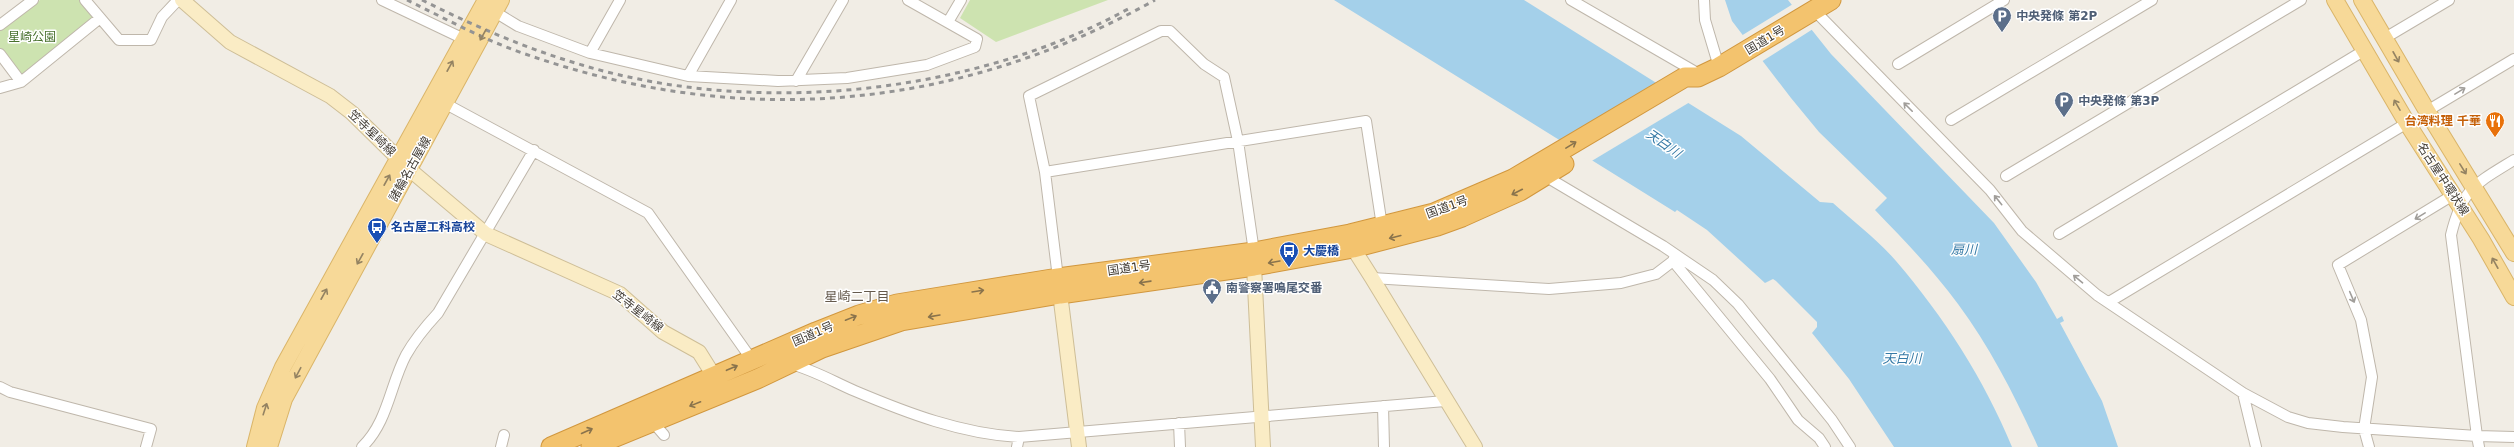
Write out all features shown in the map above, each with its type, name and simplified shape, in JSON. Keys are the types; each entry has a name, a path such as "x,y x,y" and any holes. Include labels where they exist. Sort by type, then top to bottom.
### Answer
{"highway":[{"name":"国道1号","path":"551,447 859,315 897,304 1059,286 1254,259 1437,226 1462,217 1520,191 1544,171 1696,79 1736,58 1820,6"},
{"name":"国道1号","path":"1352,241 1382,226 1434,213 1485,192 1544,171"},
{"name":"国道1号","path":"591,447 792,364 822,348 901,321 1059,286"}],"main road":[{"name":"名古屋中環状線","path":"2336,0 2407,123 2456,200 2514,297"},
{"name":"名古屋中環状線","path":"2362,0 2427,111 2514,253"},
{"name":"笠寺星崎線","path":"183,1 230,42 330,96 352,112 404,164 486,234 620,294 663,332 699,352 714,376"},
{"name":"諸輪名古屋線","path":"269,447 284,400 404,164 464,39 488,3"},
{"name":"諸輪名古屋線","path":"255,447 265,408 283,367 404,164 446,104 488,3"},
{"path":"1352,241 1372,278 1445,401 1475,447"},
{"path":"1254,259 1263,447"},
{"path":"1059,286 1079,447"}],"street":[{"path":"0,25 33,0"},
{"path":"85,0 119,40 151,40 162,16 183,1"},
{"path":"382,0 464,39"},
{"path":"590,53 620,0"},
{"path":"688,76 731,0"},
{"path":"796,82 843,0"},
{"path":"488,3 518,26 590,53 688,76 796,82 847,78 927,65 975,47 977,39 908,0"},
{"path":"948,22 961,0"},
{"path":"1571,0 1696,79"},
{"path":"1704,0 1705,20 1719,67"},
{"path":"1898,64 2004,0"},
{"path":"1951,120 2152,0"},
{"path":"2006,176 2301,0"},
{"path":"2385,38 2449,0"},
{"path":"1820,6 1990,190 2022,231 2091,290 2243,393 2288,417 2308,423 2364,429 2514,437"},
{"path":"0,88 22,82 100,18"},
{"path":"1059,286 1044,172 1029,96 1161,31 1170,31 1204,64 1224,77 1238,141 1254,259"},
{"path":"2059,234 2365,50"},
{"path":"0,54 22,82"},
{"path":"2427,111 2514,59"},
{"path":"446,104 534,150 648,214 752,360 792,364 878,400 957,428 1018,442 1077,432 1445,401"},
{"path":"1044,172 1366,120 1382,226"},
{"path":"2109,302 2407,123"},
{"path":"362,447 386,412 406,356 421,331 438,313 486,234 534,150"},
{"path":"2369,447 2364,429 2372,377 2361,320 2338,265 2456,200 2473,186 2514,160"},
{"path":"1544,171 1674,258 1713,280 1738,304 1832,420 1850,447"},
{"path":"2456,200 2451,235 2476,436 2479,447"},
{"path":"1372,278 1549,289 1621,283 1656,274 1674,258"},
{"path":"1674,258 1770,379 1798,420 1818,438 1825,447"},
{"path":"0,387 10,392 151,429 146,447"},
{"path":"2243,393 2256,447"},
{"path":"1383,406 1384,447"},
{"path":"652,421 664,436"},
{"path":"1179,424 1180,447"},
{"path":"501,447 504,435"}],"green space":[{"name":"星崎公園","path":"40,0 81,0 93,15 94,20 26,73 20,73 0,48 0,29"},
{"path":"970,0 1108,0 996,42 960,18"}],"water":[{"name":"天白川","path":"1334,0 1524,0 1741,136 1820,202 1833,203 1874,238 1896,261 1914,282 1962,350 1989,397 2012,447 1894,447 1849,379 1812,333 1817,327 1817,322 1776,281 1773,279 1765,283 1707,230 1677,210 1675,212"},
{"name":"扇川","path":"1725,0 1788,0 1831,54 1994,223 2036,282 2057,319 2062,316 2064,321 2060,323 2102,401 2118,447 2038,447 2002,373 1970,320 1928,267 1875,210 1887,198 1819,132 1791,98 1732,21"}],"pier":[{"path":"1793,4 1813,29 1761,62 1741,36"},
{"path":"1657,82 1690,102 1590,162 1557,142"}],"railway":[{"path":"407,0 500,45 596,75 678,92 760,99 840,97 921,87 1000,67 1078,38 1155,0"},
{"path":"422,0 501,36 541,52 582,65 649,81 718,90 789,93 861,89 932,78 1001,61 1067,38 1128,9"}],"place":[{"name":"中央発條 第2P","path":"2002,33"},
{"name":"中央発條 第3P","path":"2064,118"},
{"name":"台湾料理 千華","path":"2495,138"},
{"name":"名古屋工科高校","path":"377,244"},
{"name":"大慶橋","path":"1289,268"},
{"name":"南警察署鳴尾交番","path":"1212,305"}],"district":[{"name":"星崎二丁目","path":"857,296"}]}
